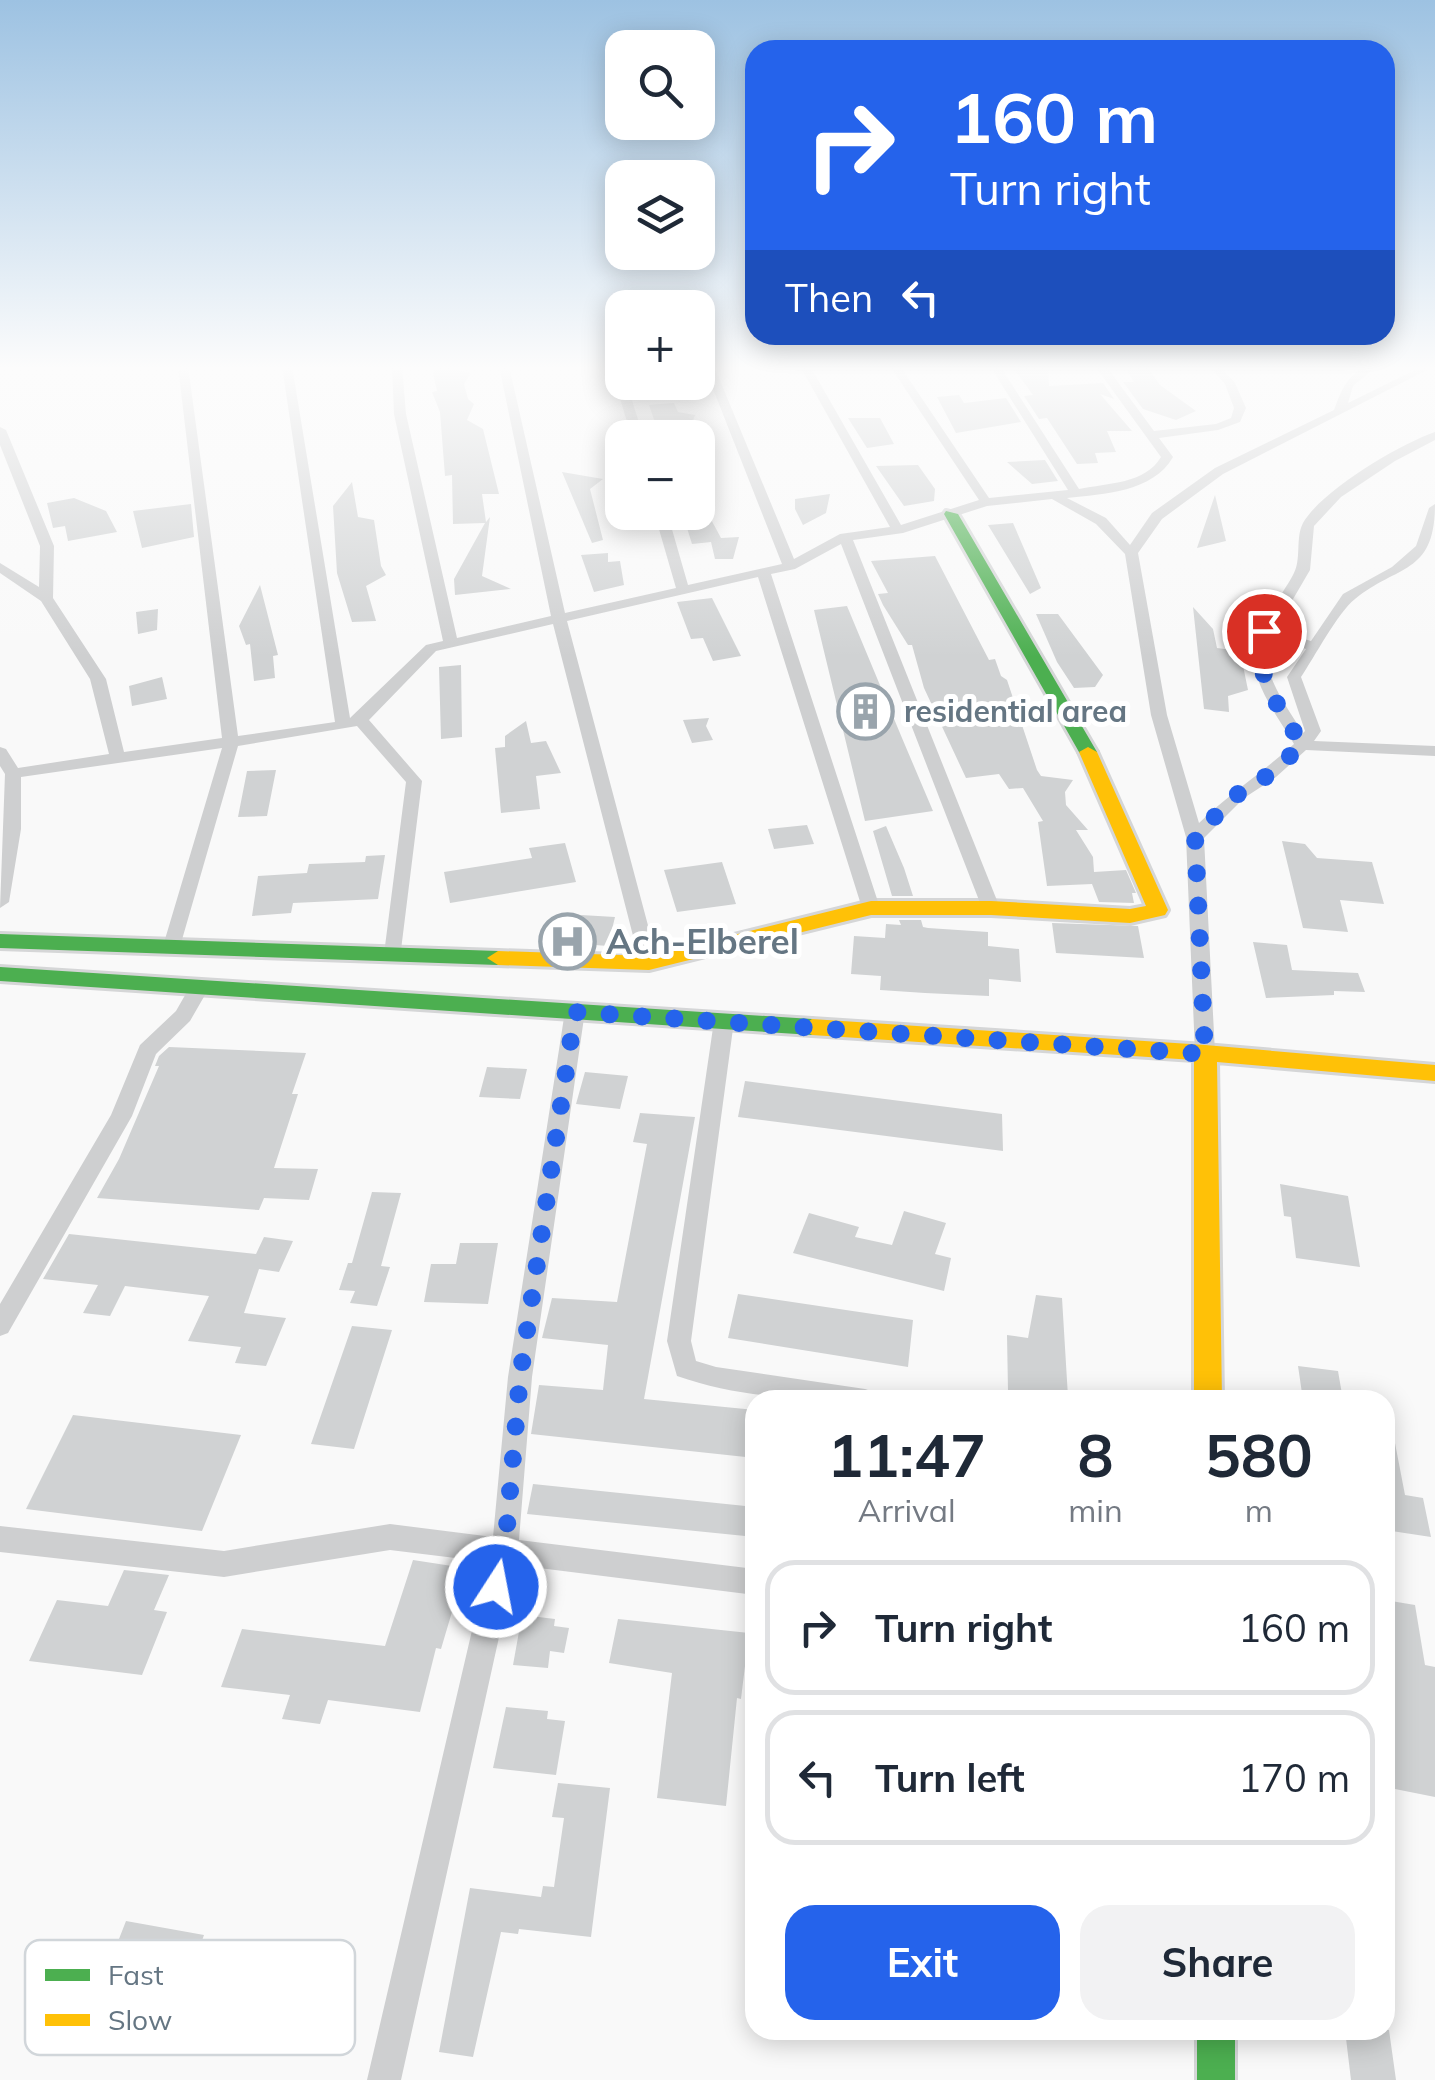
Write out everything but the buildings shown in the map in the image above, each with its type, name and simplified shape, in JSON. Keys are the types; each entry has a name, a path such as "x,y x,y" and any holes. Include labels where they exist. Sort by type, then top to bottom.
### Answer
{"street":[{"path":"13,463 47,546 46,598"},
{"path":"172,946 231,744 195,463"},
{"path":"304,463 351,722 414,781 392,954"},
{"path":"411,463 451,644"},
{"path":"525,463 559,619 649,964"},
{"path":"749,463 790,566"},
{"path":"860,463 898,530"},
{"path":"960,463 986,502"},
{"path":"1057,463 1076,493"},
{"path":"13,774 117,755 231,744 351,722 432,648 790,566 845,537 898,530 986,502 1076,493 1142,481 1160,471 1164,463"},
{"path":"1131,553 1156,516 1235,463"},
{"path":"1302,745 1264,677 1260,644 1264,631 1304,570 1308,525 1338,494 1384,463"},
{"path":"1052,496 1100,521 1131,553 1159,715 1195,836 1205,1054 1208,1390"},
{"path":"1195,836 1238,794 1270,774 1313,732 1294,678 1348,597 1397,570 1422,548 1435,508"},
{"path":"0,941 649,964 871,908 991,908 1143,916 1158,910 1075,723 951,514"},
{"path":"665,530 683,590"},
{"path":"845,537 991,908"},
{"path":"0,567 46,598 98,679 117,755"},
{"path":"764,572 871,908"},
{"path":"1264,631 1315,647"},
{"path":"1302,745 1435,751"},
{"path":"0,752 13,774 0,902"},
{"path":"0,974 1205,1054 1435,1073"},
{"path":"0,1326 121,1116 147,1050 183,1016 198,988"},
{"path":"384,2080 505,1549 520,1377 575,1012"},
{"path":"724,1021 679,1341 686,1368 716,1378 797,1390"},
{"path":"0,1539 224,1564 390,1537 745,1581"},
{"path":"1216,2040 1216,2080"}],"traffic: fast":[{"path":"951,514 1088,752"},
{"path":"0,941 498,958"},
{"path":"0,974 812,1027"},
{"path":"1216,2040 1216,2080"}],"traffic: slow":[{"path":"498,958 649,963 871,908 991,908 1130,916 1158,910 1088,752"},
{"path":"812,1027 1205,1053 1435,1073"},
{"path":"1205,1053 1208,1390"}],"place":[{"name":"residential area","path":"865,711"},
{"name":"Ach-Elberel","path":"567,941"}],"route":[{"path":"496,1587 505,1549 520,1377 575,1012 1205,1054 1195,836 1238,794 1270,774 1302,745 1264,677 1260,644 1264,631"}]}
